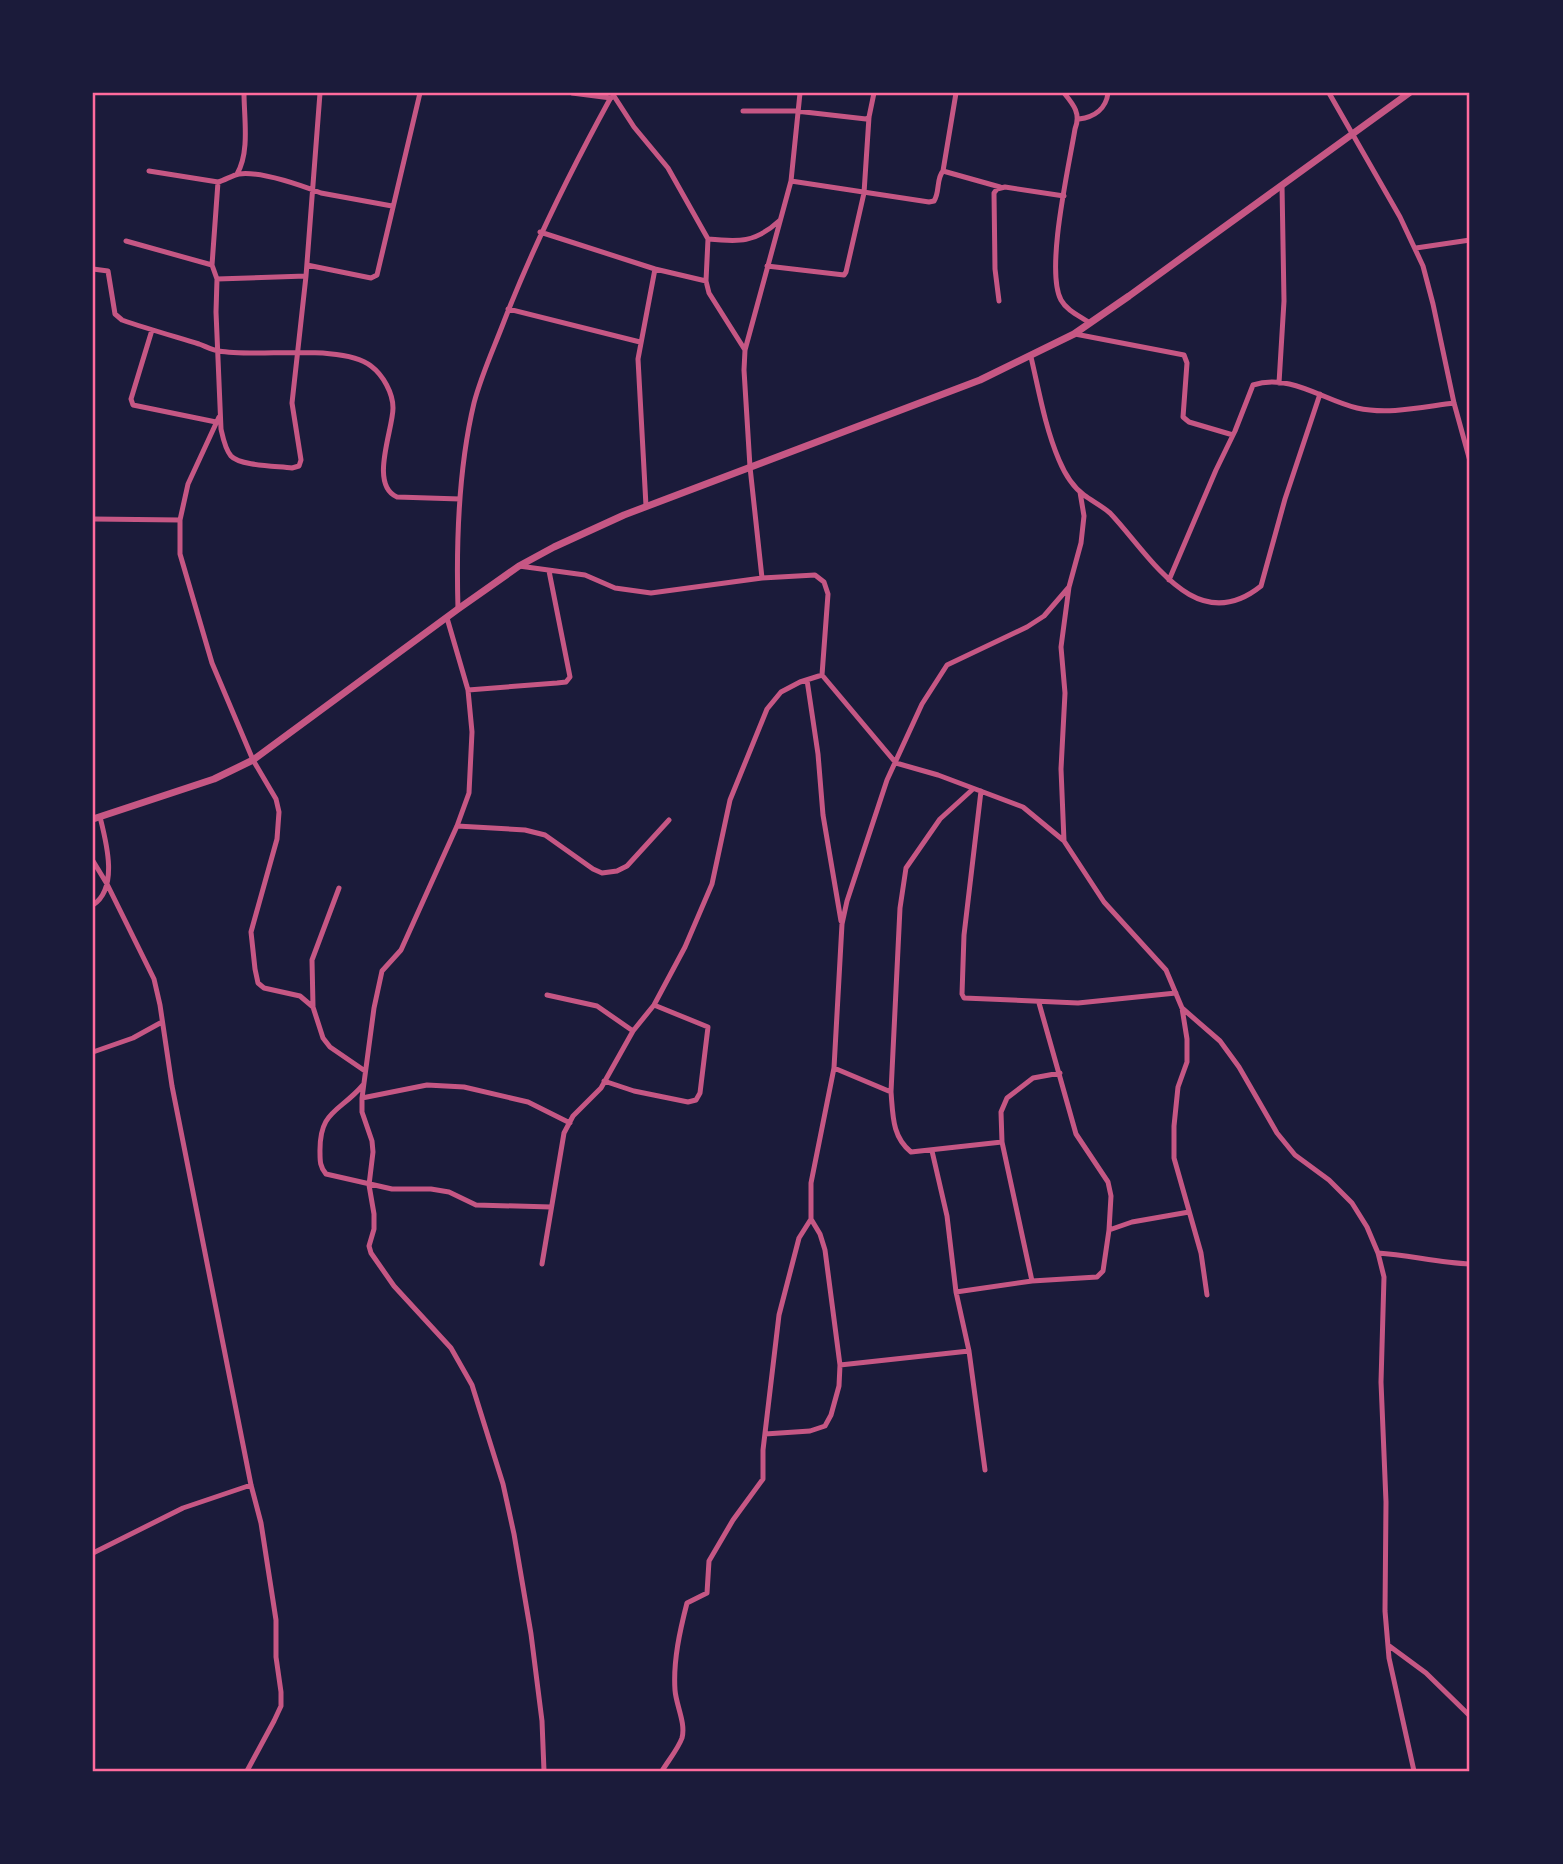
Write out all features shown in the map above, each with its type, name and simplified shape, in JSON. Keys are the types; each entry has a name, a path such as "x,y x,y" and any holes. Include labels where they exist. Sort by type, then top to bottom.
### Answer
{"street":[{"path":"237,174 241,167 244,147 244,93"},
{"path":"218,182 212,265 217,279 220,412 225,444 232,457 240,462 292,468 299,466 300,454 292,403 318,134 318,93"},
{"path":"307,265 375,278 420,93"},
{"path":"572,93 611,96 668,168 708,239 706,281 716,306 746,350"},
{"path":"762,578 750,467 744,370 746,350 791,181 796,111 800,93"},
{"path":"767,266 844,275 864,192 869,117 874,93"},
{"path":"791,181 934,201 943,171 956,93"},
{"path":"1064,93 1078,113 1079,119 1058,229 1055,264 1058,293 1067,308 1090,323"},
{"path":"1079,119 1093,117 1100,111 1108,93"},
{"path":"1329,93 1416,248 1429,285 1454,403 1470,461"},
{"path":"93,905 107,884 107,844 96,818 214,779 253,760 519,566 575,536 646,506 956,390 1031,357 1074,334 1409,93"},
{"path":"458,609 460,499 474,406 508,309 540,233 611,96"},
{"path":"743,111 796,111 869,117"},
{"path":"149,171 218,182 237,174 291,182 312,190 392,206"},
{"path":"943,171 1000,187 1064,196"},
{"path":"1279,383 1284,301 1282,185"},
{"path":"999,301 995,269 994,193 1000,187"},
{"path":"708,239 742,241 757,237 780,220"},
{"path":"540,233 655,269 706,281"},
{"path":"1416,248 1470,240"},
{"path":"126,241 212,265"},
{"path":"93,269 108,271 118,318 152,330 219,351 299,352 361,360 373,367 391,394 393,405 384,452 386,488 390,494 397,497 460,499"},
{"path":"646,506 638,359 655,269"},
{"path":"217,279 306,276"},
{"path":"508,309 640,342"},
{"path":"152,330 131,399 133,405 216,422"},
{"path":"1074,334 1184,355 1187,363 1183,416 1189,422 1233,435"},
{"path":"1031,357 1060,461 1080,492 1107,511 1169,580 1199,599 1215,603 1234,602 1261,586 1285,499 1320,394"},
{"path":"1169,580 1253,384 1279,383 1320,394 1356,408 1373,410 1454,403"},
{"path":"220,412 191,473 180,520 180,554 212,663 253,760 276,799 279,812 277,839 251,932 258,983 264,988 300,996 313,1007"},
{"path":"1063,841 1061,783 1065,693 1061,647 1069,587 1076,568 1083,529 1080,492"},
{"path":"93,519 180,520"},
{"path":"519,566 585,575 615,588 651,593 762,578 816,575 824,582 828,594 821,675 896,763 981,790 1023,807 1063,841 1104,902 1166,971 1182,1008 1187,1039 1187,1062 1178,1087 1174,1158 1201,1253 1207,1295"},
{"path":"468,691 566,682 570,677 549,571"},
{"path":"842,924 887,780 922,704 947,665 1027,627 1044,616 1069,587"},
{"path":"447,618 468,691 472,732 469,793 457,826 401,950 383,971 362,1098 362,1112 373,1152 369,1185 374,1229 369,1246 371,1254 394,1286 451,1348 472,1385 499,1472 514,1534 531,1634 542,1721 544,1771"},
{"path":"542,1264 564,1133 604,1081 633,1031 654,1005 685,947 712,884 730,800 767,709 780,692 821,675"},
{"path":"765,1434 810,1431 825,1426 839,1386 840,1365 825,1250 811,1219 811,1183 834,1068 842,924 823,815 818,754 807,680"},
{"path":"972,789 940,819 906,868 900,908 891,1092 899,1143 911,1152 1002,1142"},
{"path":"981,790 964,935 962,994 967,1000 1078,1003 1176,993"},
{"path":"457,826 524,830 545,835 593,869 603,873 627,866 669,820"},
{"path":"93,861 154,979 172,1086 251,1485 261,1523 276,1620 276,1657 281,1706 247,1771"},
{"path":"339,888 312,960 313,1007 323,1038 330,1047 365,1071"},
{"path":"547,995 597,1006 633,1031"},
{"path":"956,1293 1032,1281 1100,1275 1103,1271 1111,1196 1108,1182 1076,1134 1038,1003"},
{"path":"604,1081 634,1091 688,1102 696,1100 700,1093 708,1027 654,1005"},
{"path":"1182,1008 1220,1041 1240,1067 1277,1133 1295,1155 1329,1180 1352,1203 1367,1227 1378,1253 1384,1277 1381,1382 1386,1502 1383,1589 1387,1644 1413,1771"},
{"path":"93,1052 133,1038 162,1022"},
{"path":"834,1068 891,1092"},
{"path":"1032,1281 1002,1142 1001,1112 1007,1098 1033,1077 1060,1073"},
{"path":"363,1085 323,1124 319,1133 320,1162 326,1174 392,1189 449,1192 476,1205 551,1207"},
{"path":"362,1098 427,1085 464,1087 528,1101 570,1123"},
{"path":"932,1151 947,1216 956,1293 969,1350 985,1470"},
{"path":"1108,1230 1132,1222 1189,1212"},
{"path":"662,1771 682,1736 674,1687 676,1657 687,1603 707,1593 709,1561 733,1520 763,1479 765,1434 779,1315 799,1238 811,1219"},
{"path":"1378,1253 1470,1264"},
{"path":"840,1365 969,1350"},
{"path":"93,1553 183,1508 251,1485"},
{"path":"1387,1644 1426,1672 1470,1716"}]}
